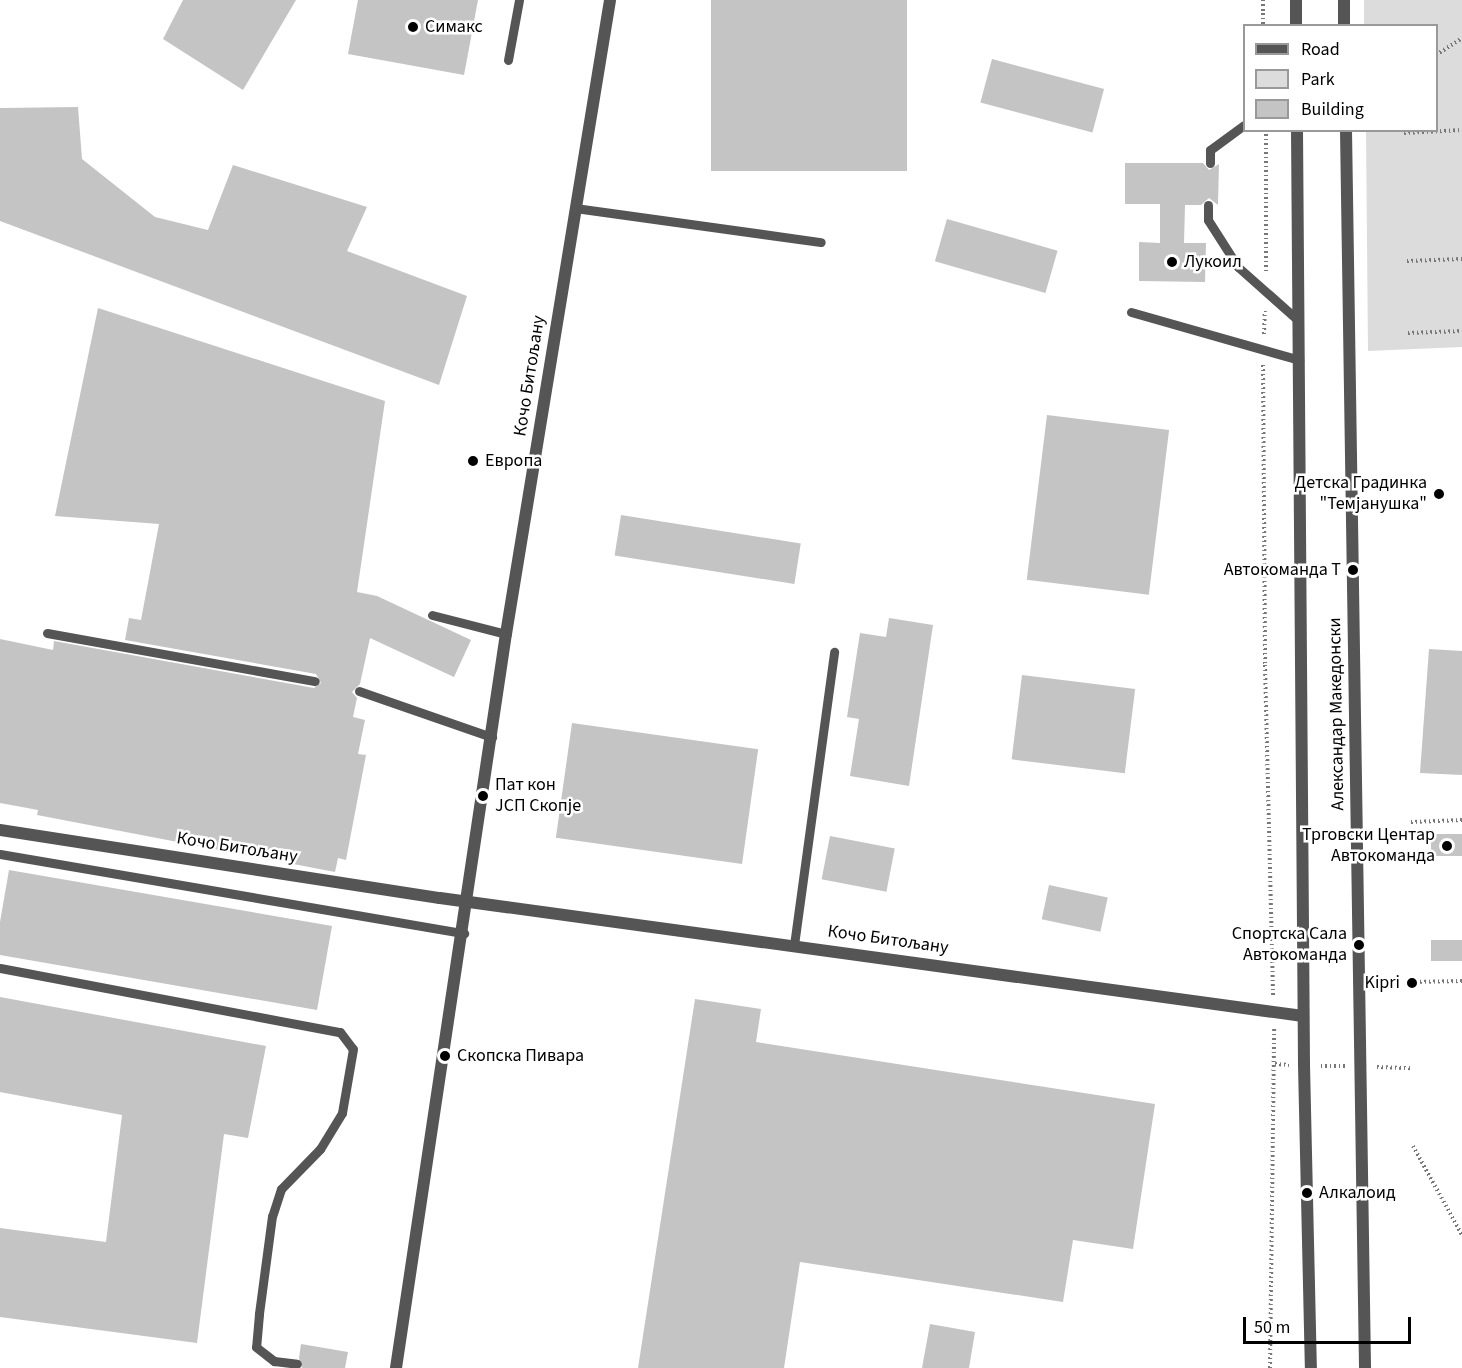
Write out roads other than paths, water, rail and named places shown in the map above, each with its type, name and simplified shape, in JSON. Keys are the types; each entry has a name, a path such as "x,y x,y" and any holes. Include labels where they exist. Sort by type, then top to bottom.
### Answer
{"street":[{"name":"Кочо Битољану","path":"396,1368 469,901 506,634 610,0"},
{"path":"1296,0 1296,24"},
{"path":"1344,0 1344,24"},
{"name":"Александар Македонски","path":"1297,132 1303,1016 1311,1368"},
{"name":"Александар Македонски","path":"1346,132 1365,1368"},
{"name":"Кочо Битољану","path":"0,830 469,901 1303,1016"}],"lane":[{"path":"508,60 519,0"},
{"path":"1210,163 1210,150 1243,126"},
{"path":"1208,205 1208,220 1238,267 1298,320"},
{"path":"575,208 821,242"},
{"path":"1131,312 1299,360"},
{"path":"432,615 506,634"},
{"path":"46,633 315,681"},
{"path":"794,945 834,652"},
{"path":"358,691 492,737"},
{"path":"0,854 464,933"},
{"path":"0,968 340,1032 353,1049 342,1113 320,1149 281,1189 272,1216 256,1347 274,1361 297,1365"}],"place":[{"name":"Симакс","path":"413,27"},
{"name":"Лукоил","path":"1172,262"},
{"name":"Европа","path":"473,461"},
{"name":"Детска Градинка \"Темјанушка\"","path":"1439,494"},
{"name":"Автокоманда Т","path":"1353,570"},
{"name":"Пат кон ЈСП Скопје","path":"483,796"},
{"name":"Трговски Центар Автокоманда","path":"1447,846"},
{"name":"Спортска Сала Автокоманда","path":"1359,945"},
{"name":"Kipri","path":"1412,983"},
{"name":"Скопска Пивара","path":"445,1056"},
{"name":"Алкалоид","path":"1307,1193"}]}
